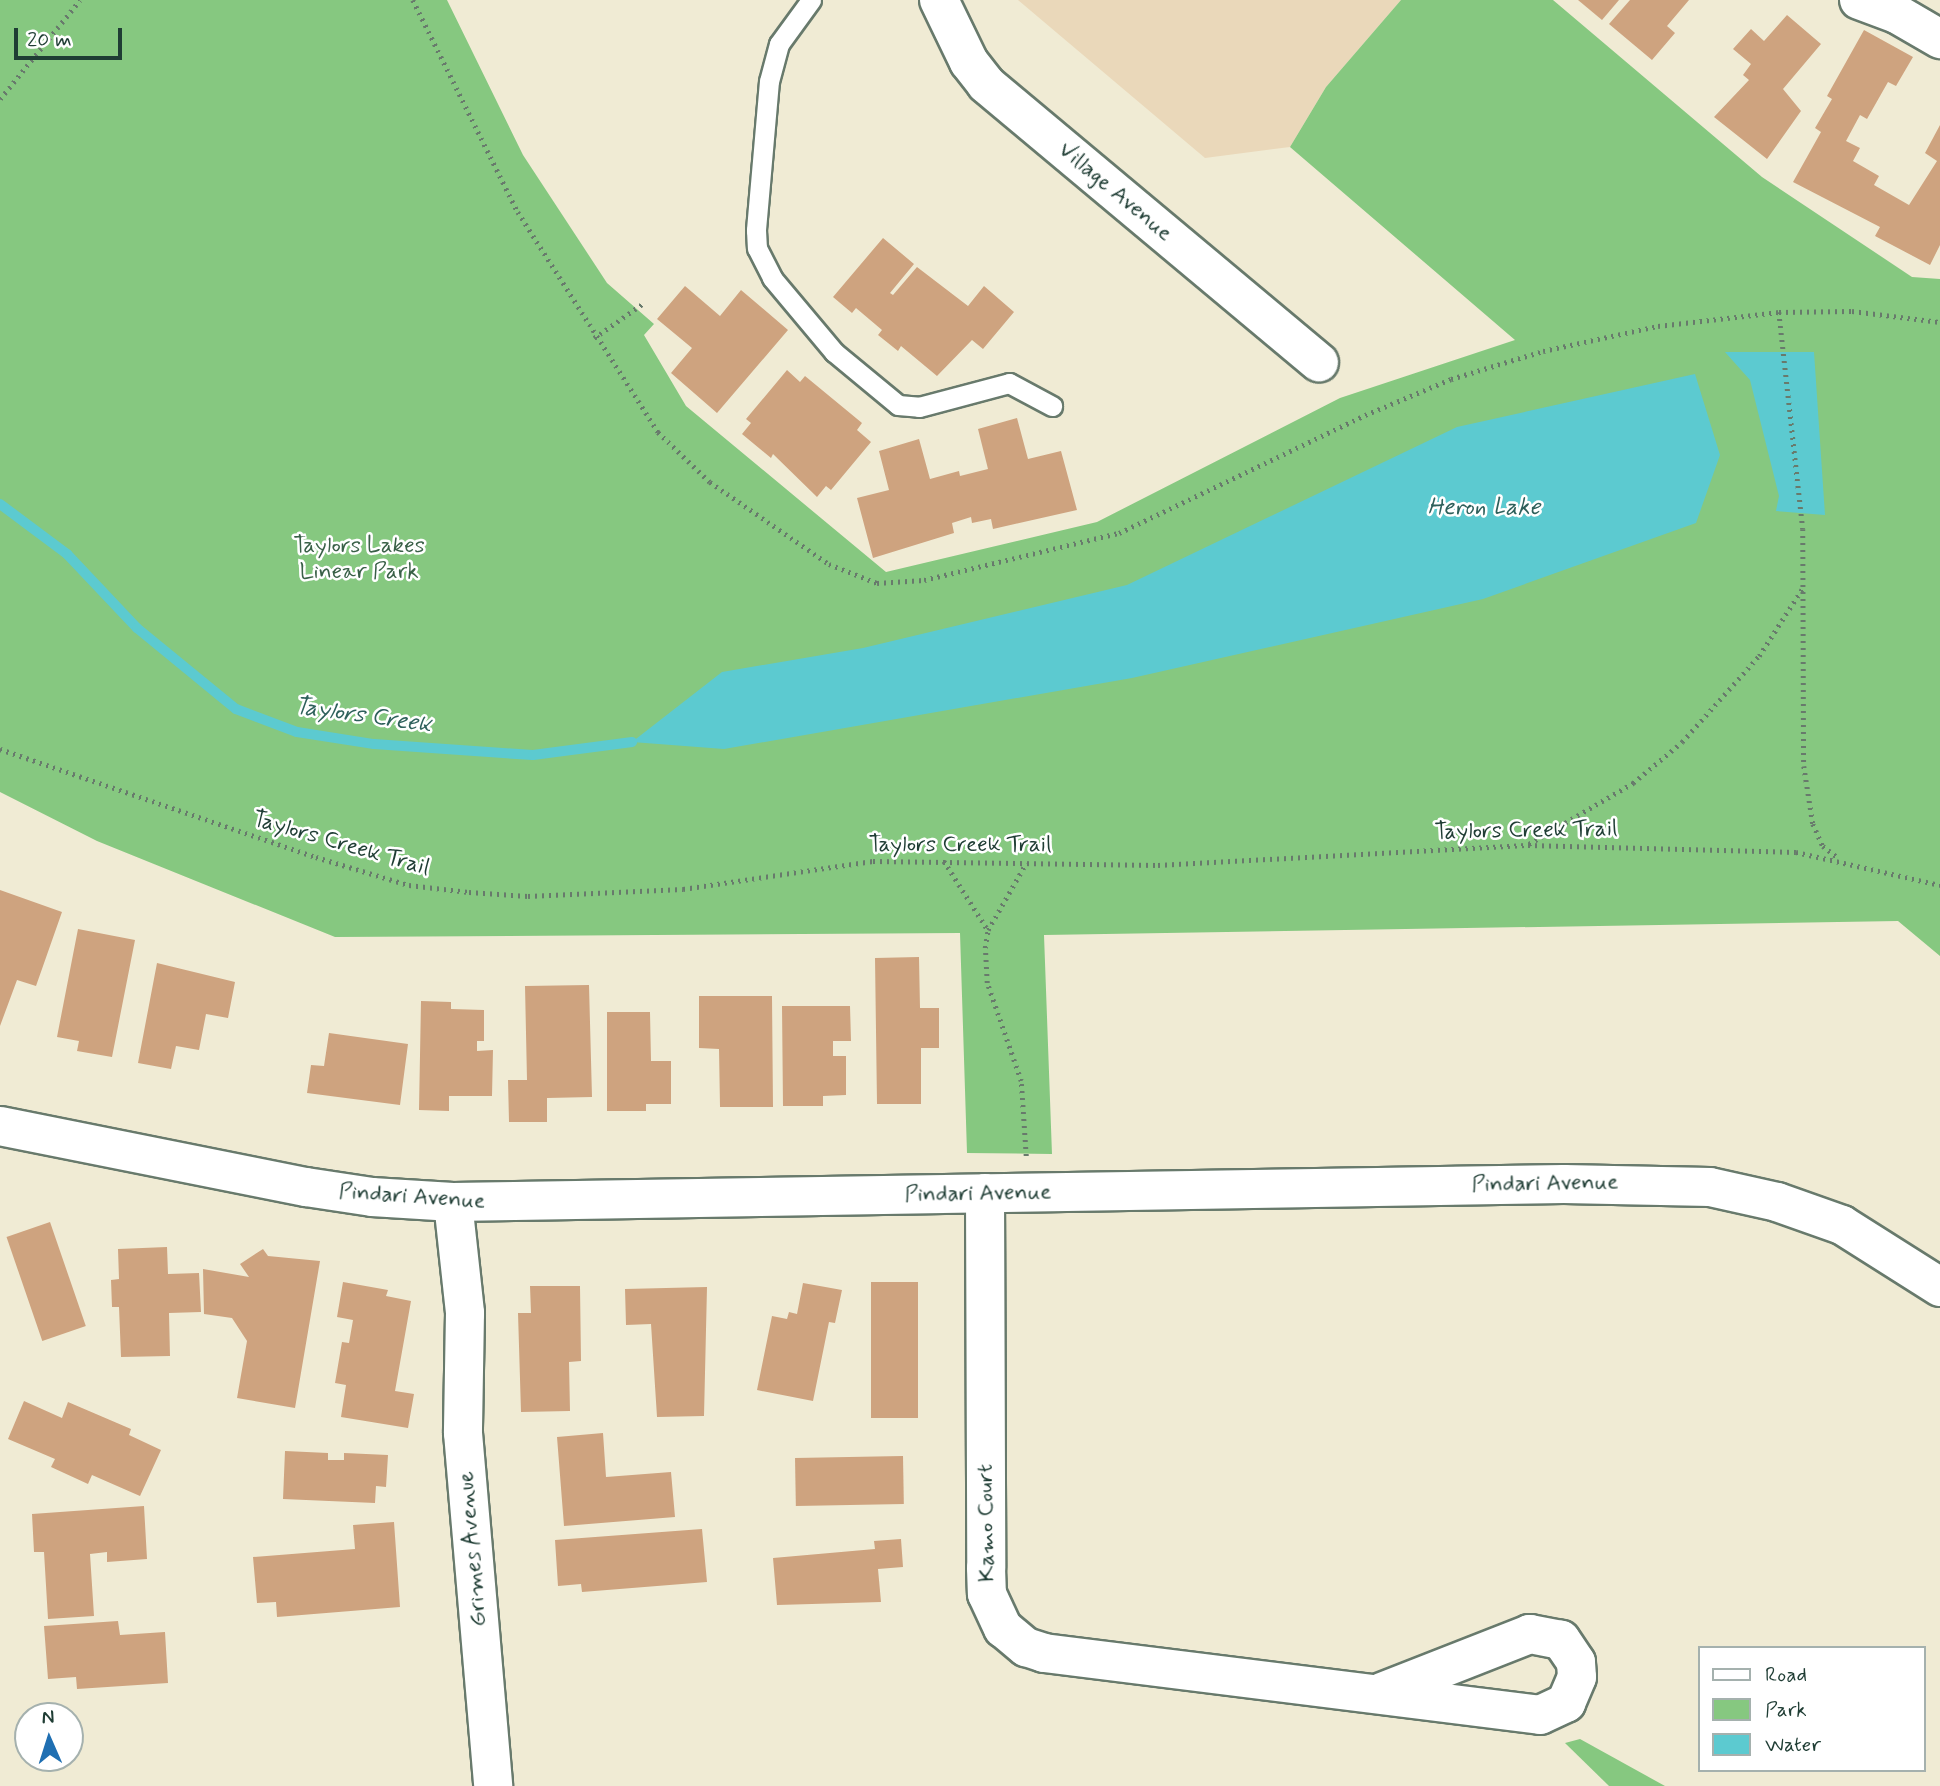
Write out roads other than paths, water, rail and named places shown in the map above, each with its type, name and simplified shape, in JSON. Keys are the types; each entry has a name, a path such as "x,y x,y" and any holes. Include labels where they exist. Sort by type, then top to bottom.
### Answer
{"street":[{"name":"Village Avenue","path":"939,0 962,50 986,84 1319,362"},
{"path":"1859,0 1897,14 1940,39"},
{"name":"Pindari Avenue","path":"0,1126 306,1187 372,1197 468,1202 1564,1184 1710,1187 1777,1202 1842,1225 1905,1260 1940,1287"},
{"name":"Kamo Court","path":"985,1193 986,1568 988,1594 1003,1628 1026,1647 1044,1653 1382,1692"},
{"name":"Grimes Avenue","path":"468,1202 463,1433 493,1786"}],"lane":[{"path":"811,0 779,44 769,81 756,230 757,248 772,278 834,352 898,405 948,401 1009,383 1052,406"}],"water":[{"path":"1725,352 1814,352 1825,515 1776,511 1779,496 1750,380"},
{"name":"Heron Lake","path":"1695,374 1720,455 1696,523 1483,599 1132,678 724,749 632,742 722,672 863,648 1127,585 1457,427"}],"waterway":[{"name":"Taylors Creek","path":"0,504 67,554 137,628 236,709 297,732 374,744 533,755 632,742"}],"park label":[{"name":"Taylors Lakes Linear Park","path":"359,559"}]}
